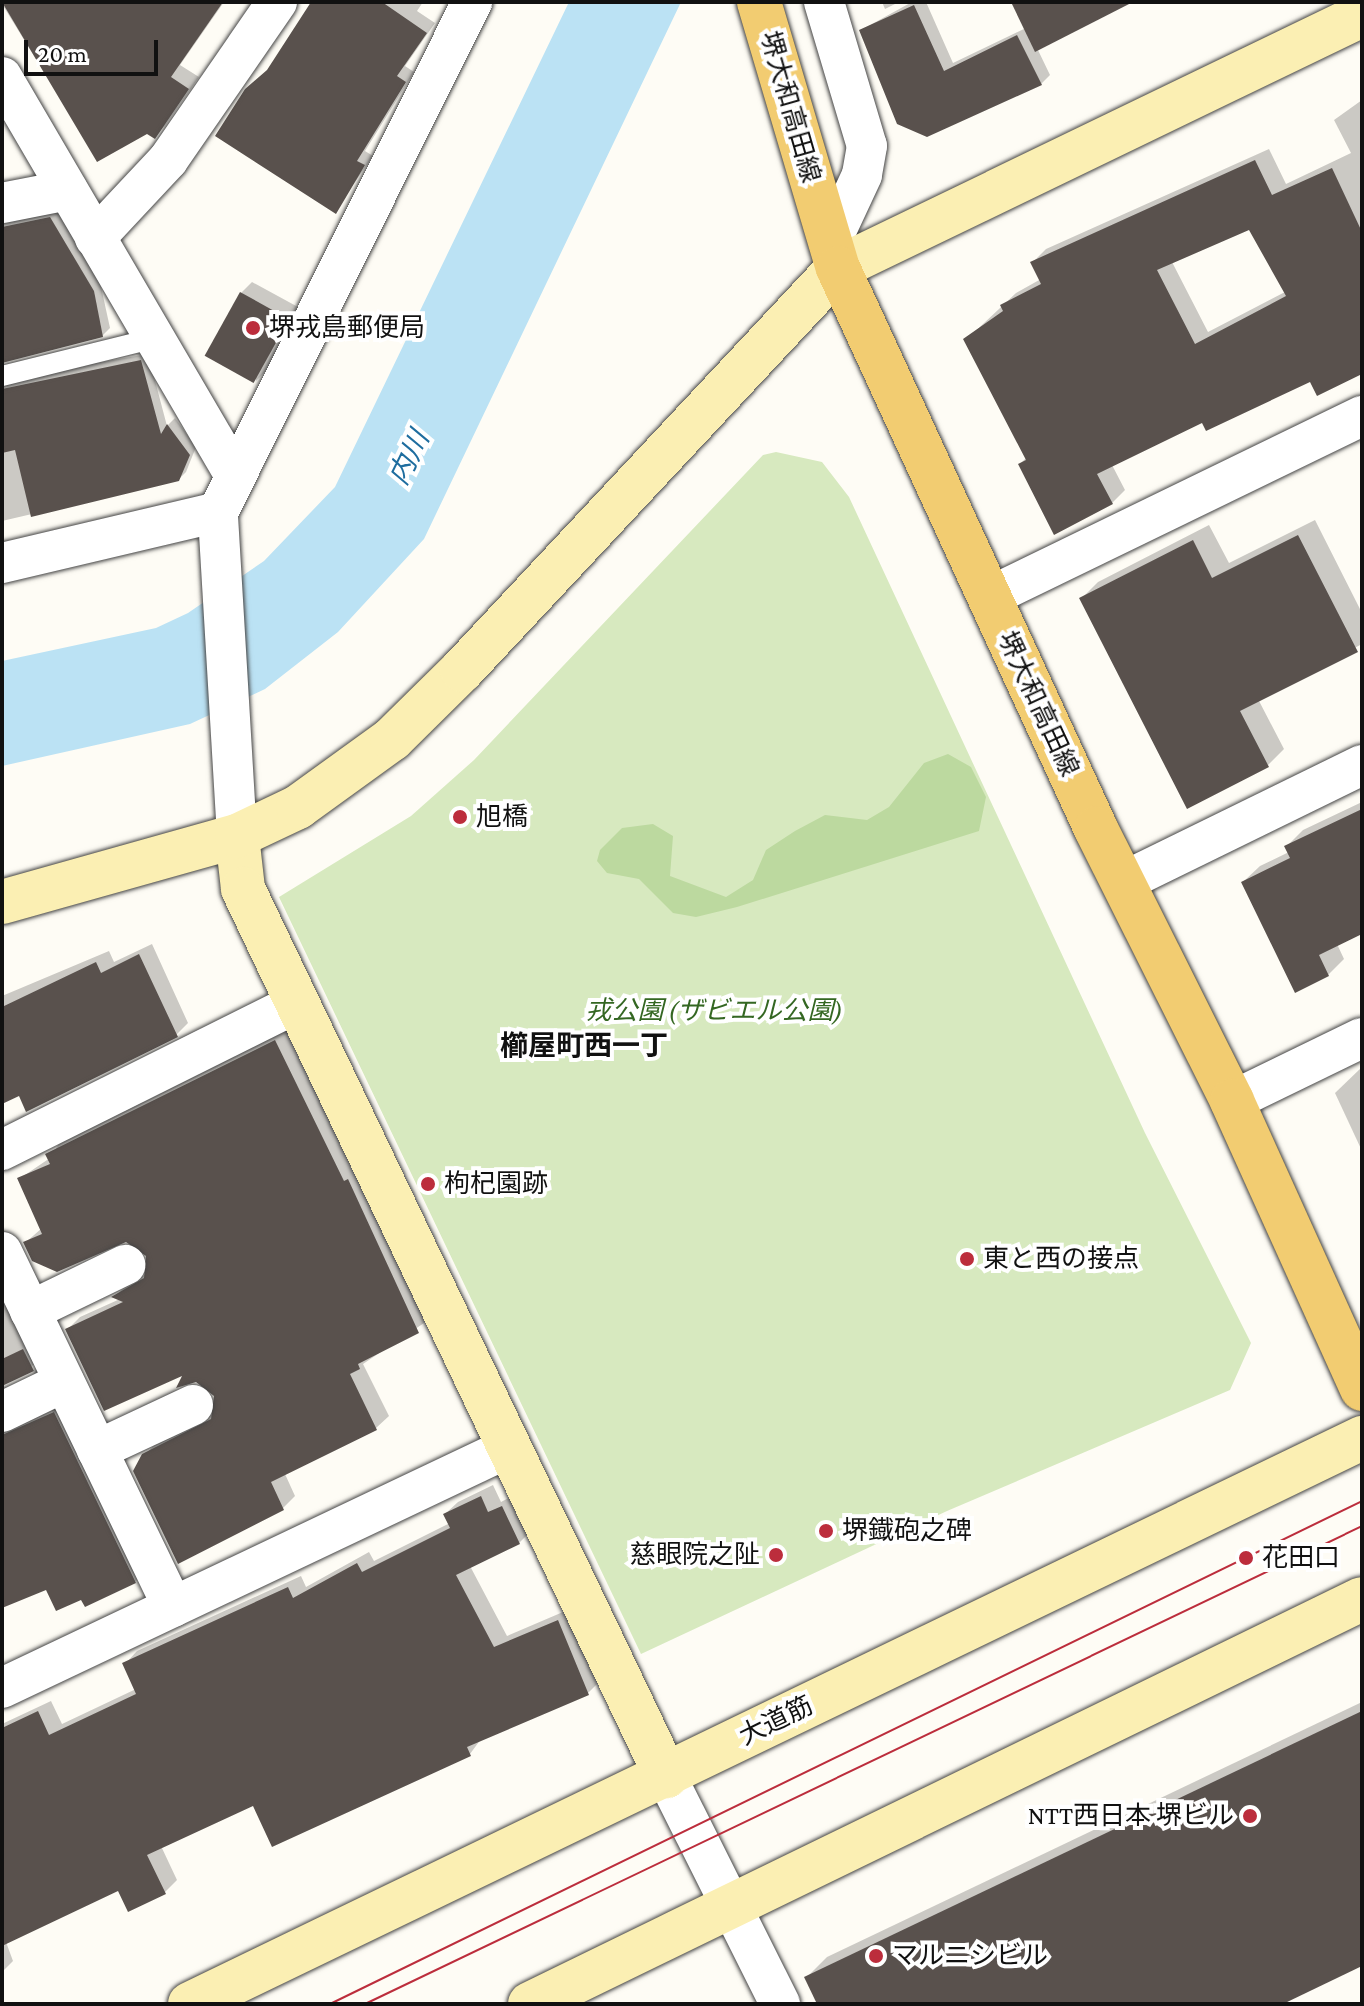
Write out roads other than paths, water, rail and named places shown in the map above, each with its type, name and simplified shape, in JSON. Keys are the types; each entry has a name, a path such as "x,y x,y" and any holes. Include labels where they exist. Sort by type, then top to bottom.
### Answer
{"main road":[{"name":"堺大和高田線","path":"759,2 834,256 1123,882 1232,1101 1362,1389"}],"street":[{"path":"95,238 168,160 277,2"},
{"path":"472,2 235,476 218,526 243,889 508,1448 780,2004"},
{"path":"824,2 867,146 862,175 834,256"},
{"path":"2,902 237,836 298,807 392,739 834,256 1362,15"},
{"path":"2,77 235,476"},
{"path":"2,203 68,190"},
{"path":"989,597 1362,416"},
{"path":"2,563 218,526"},
{"path":"1123,882 1362,765"},
{"path":"2,1150 297,1003"},
{"path":"1232,1101 1362,1038"},
{"path":"2,1252 173,1607"},
{"path":"30,1311 125,1265"},
{"path":"2,1412 64,1382"},
{"path":"97,1450 193,1405"},
{"name":"大道筋","path":"190,2004 1362,1438"},
{"path":"2,1688 508,1448"},
{"path":"530,2004 1362,1599"}],"lane":[{"path":"2,376 155,338"}],"water":[{"name":"内川","path":"569,2 681,2 424,539 338,632 265,689 190,724 2,766 2,661 156,628 188,613 264,561 335,487"}],"tram line":[{"path":"330,2004 1362,1501"},
{"path":"365,2004 1362,1526"}],"place":[{"name":"堺戎島郵便局","path":"253,328"},
{"name":"旭橋","path":"460,817"},
{"name":"枸杞園跡","path":"428,1184"},
{"name":"東と西の接点","path":"967,1259"},
{"name":"堺鐡砲之碑","path":"826,1531"},
{"name":"慈眼院之阯","path":"776,1555"},
{"name":"花田口","path":"1246,1558"},
{"name":"NTT西日本 堺ビル","path":"1250,1816"},
{"name":"マルニシビル","path":"876,1956"}],"district":[{"name":"櫛屋町西一丁","path":"584,1046"}],"park label":[{"name":"戎公園 (ザビエル公園)","path":"714,1011"}]}
